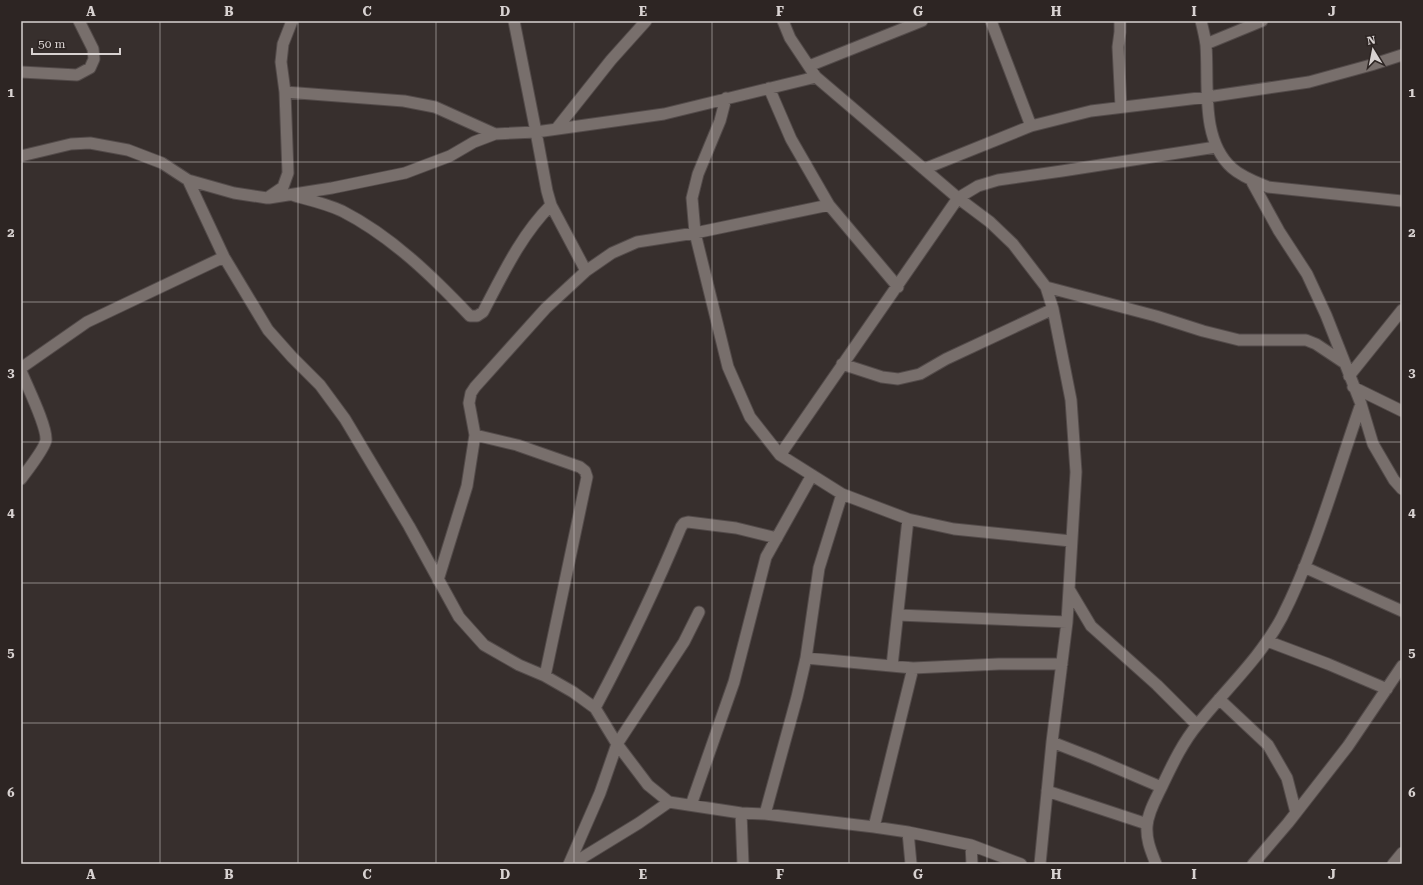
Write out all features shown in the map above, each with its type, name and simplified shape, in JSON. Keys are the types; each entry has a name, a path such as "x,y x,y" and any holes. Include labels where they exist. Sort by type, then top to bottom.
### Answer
{"street":[{"path":"21,72 77,75 90,68 94,59 93,49 79,21"},
{"path":"266,198 283,187 288,173 285,92 281,62 283,44 292,21"},
{"path":"514,21 547,191 552,205 586,271"},
{"path":"557,128 611,60 646,21"},
{"path":"783,21 790,38 816,77 958,198 990,222 1013,244 1046,287 1053,309 1071,408 1076,472 1067,622 1052,742 1040,864"},
{"path":"809,66 922,21"},
{"path":"991,21 1031,126"},
{"path":"1120,21 1118,47 1121,107"},
{"path":"1201,21 1206,44 1207,97 1210,129 1216,147 1232,169 1251,180 1268,186 1402,201"},
{"path":"1206,44 1262,21"},
{"path":"924,169 1031,126 1091,111 1207,97 1309,82 1402,55"},
{"path":"21,156 71,144 90,143 128,150 162,163 188,180 234,193 266,198 332,188 405,173 450,156 474,142 495,134 536,132 664,114 816,77"},
{"path":"769,88 791,139 829,205 898,287"},
{"path":"285,92 404,101 435,107 495,134"},
{"path":"726,98 720,121 698,174 692,198 694,233 728,367 750,417 780,455 842,494 908,519 954,529 1071,541"},
{"path":"780,455 842,364 898,287 958,198 978,186 998,180 1216,147"},
{"path":"188,180 224,257 268,330 320,386 345,419 409,526 459,617 484,645 519,665 545,676 573,692 595,708 617,744 648,785 669,802 741,813 765,814 908,832 971,845 1021,864"},
{"path":"1251,180 1279,231 1306,274 1326,315 1343,362 1361,404 1373,444 1394,480 1402,489"},
{"path":"289,195 318,202 341,210 367,226 402,252 440,284 470,316 477,316 482,312 516,248 540,216 552,205"},
{"path":"438,580 467,486 475,435 469,403 471,393 546,308 586,271 612,253 637,242 694,233 829,205"},
{"path":"21,479 46,441 45,429 21,369 88,322 224,257"},
{"path":"1046,287 1156,316 1238,340 1306,340 1316,344 1343,362"},
{"path":"842,364 882,376 898,378 920,374 946,359 1053,309"},
{"path":"1351,382 1402,310"},
{"path":"1351,382 1402,411"},
{"path":"1156,864 1147,839 1147,824 1152,805 1176,757 1197,725 1268,641 1281,618 1304,567 1361,404"},
{"path":"475,435 517,445 580,467 585,471 587,477 545,676"},
{"path":"691,805 734,682 766,557 812,475"},
{"path":"765,814 797,697 806,658 818,568 842,494"},
{"path":"892,666 908,519"},
{"path":"595,708 634,634 663,571 681,527 684,524 688,522 736,528 777,538"},
{"path":"1304,567 1402,611"},
{"path":"1069,589 1091,626 1157,685 1197,725"},
{"path":"569,864 600,794 617,744 684,642 699,612"},
{"path":"898,615 1067,622"},
{"path":"1268,641 1387,689"},
{"path":"806,658 913,668 999,664 1062,664"},
{"path":"1254,864 1348,746 1402,666"},
{"path":"874,827 913,668"},
{"path":"1219,699 1268,745 1287,778 1296,813"},
{"path":"1052,742 1161,787"},
{"path":"1047,791 1147,824"},
{"path":"572,864 639,823 669,802"},
{"path":"741,813 743,864"},
{"path":"908,832 911,864"},
{"path":"971,845 972,864"},
{"path":"1393,864 1402,854"}]}
